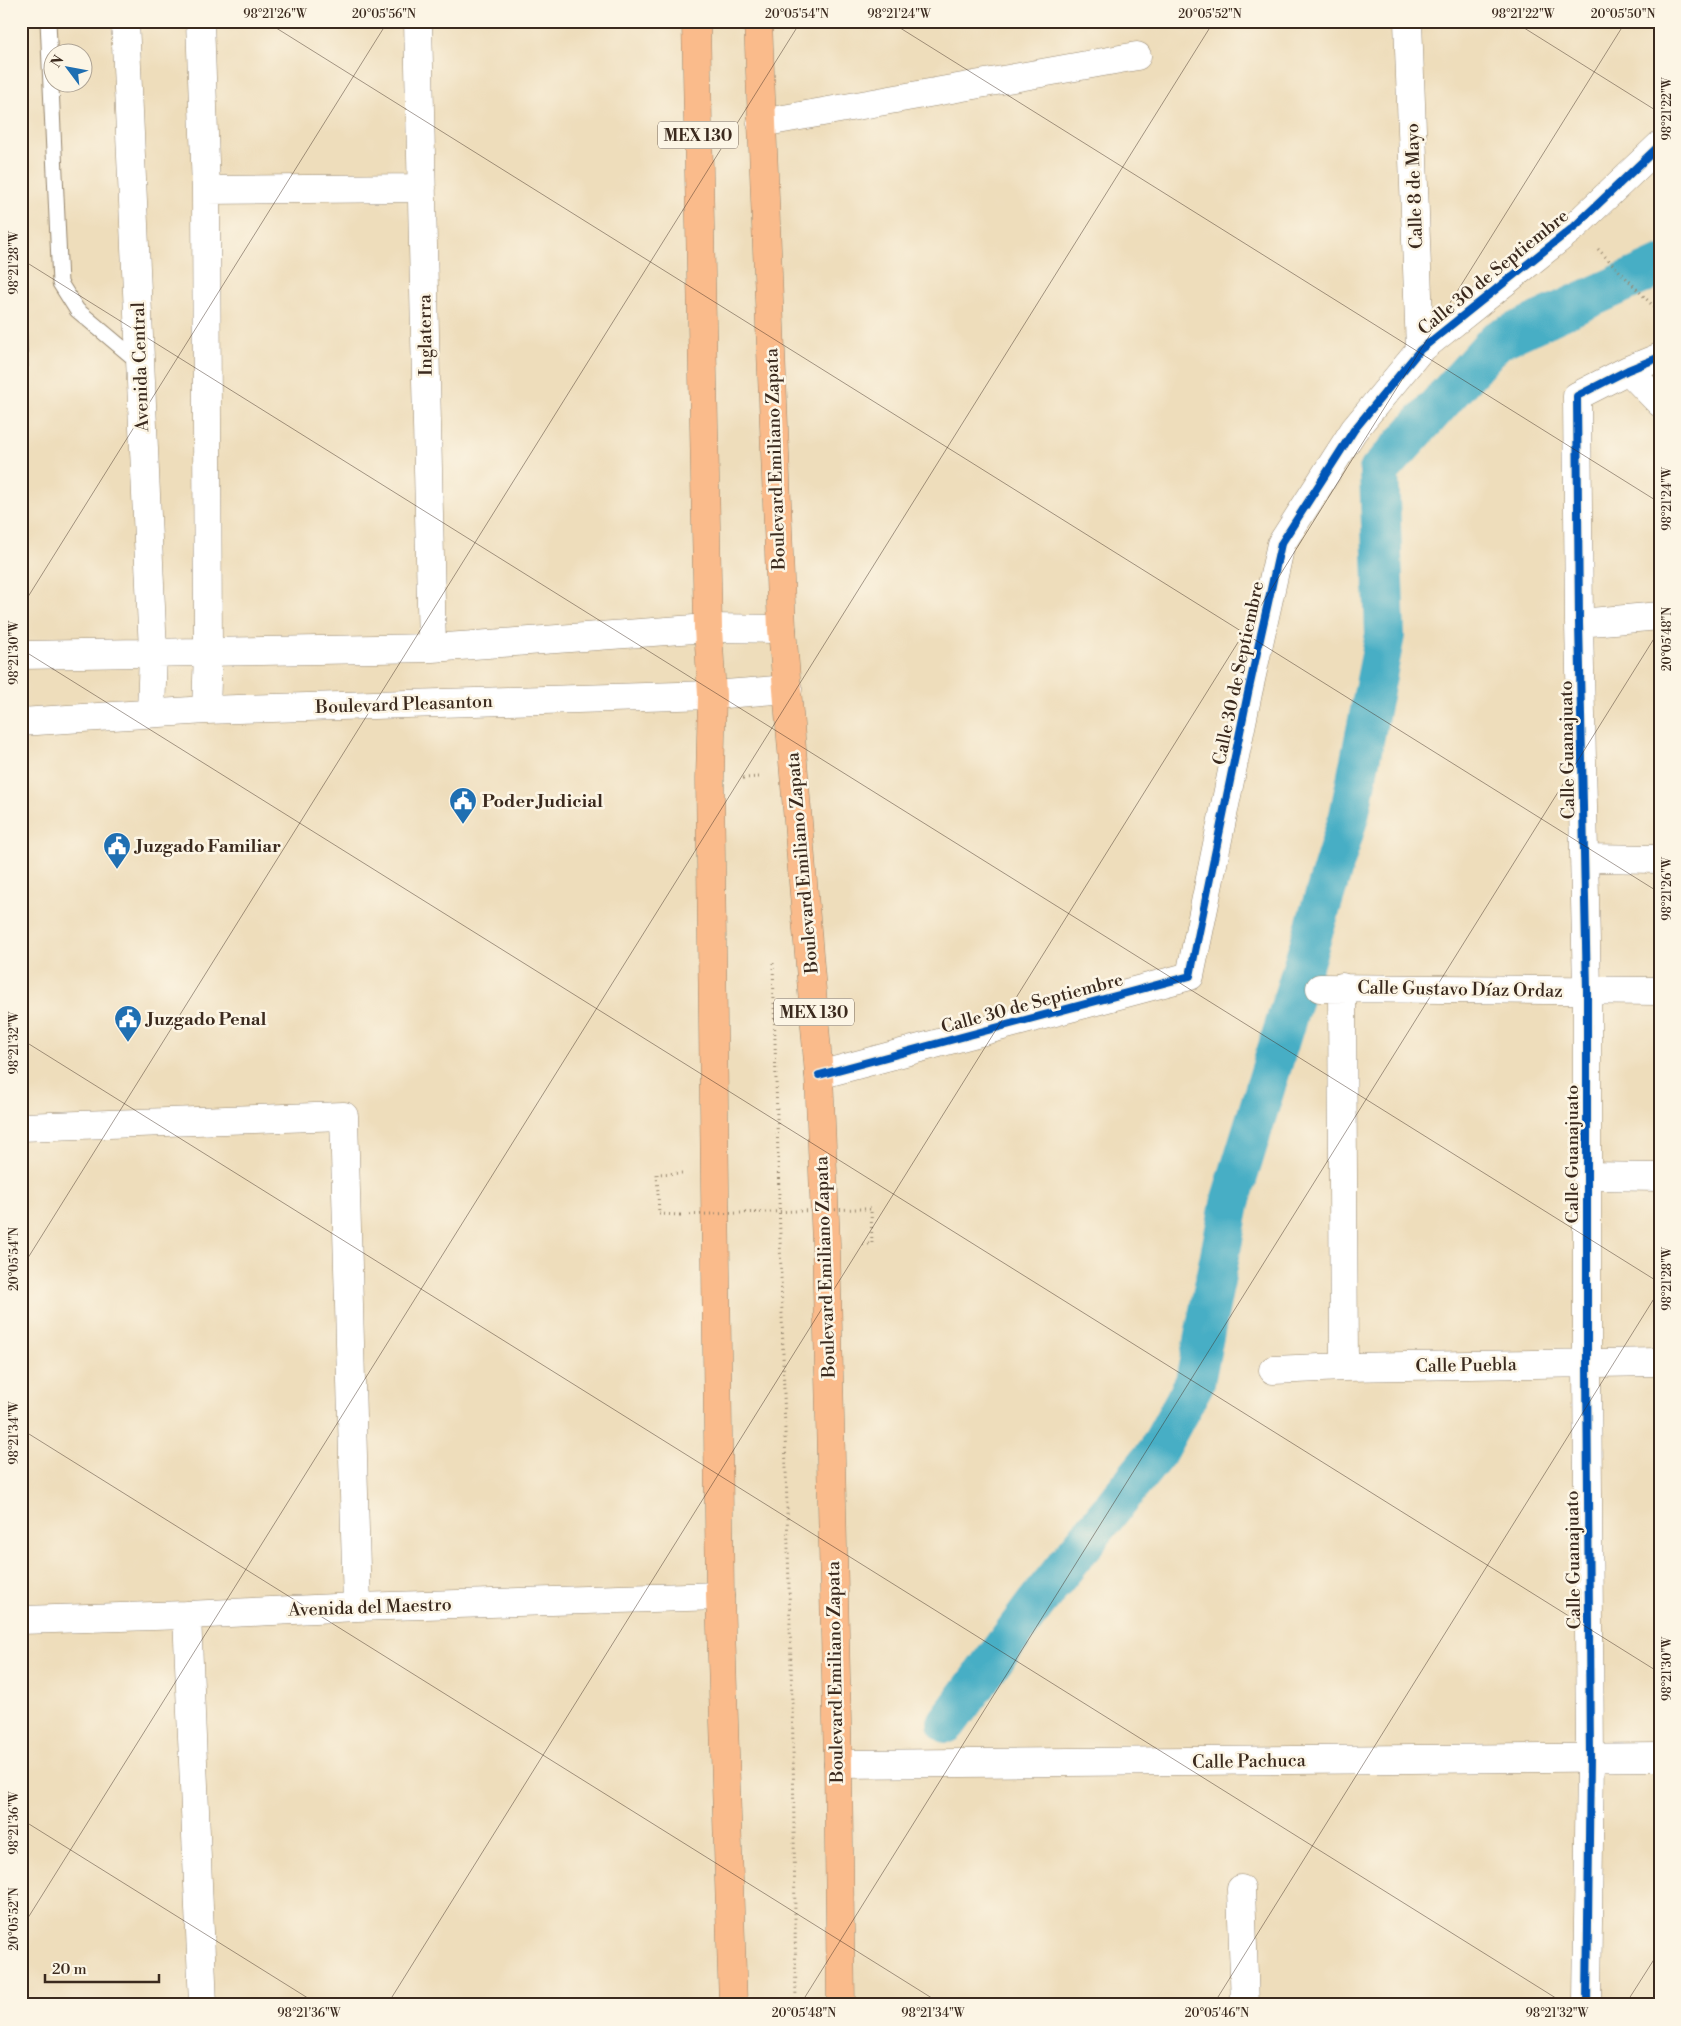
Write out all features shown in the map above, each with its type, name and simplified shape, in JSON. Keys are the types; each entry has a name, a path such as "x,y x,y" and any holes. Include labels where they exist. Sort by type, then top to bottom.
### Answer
{"main road":[{"name":"MEX 130","path":"696,21 708,628 712,696 710,779 720,1596 733,2005"},
{"name":"Boulevard Emiliano Zapata","path":"758,21 782,629 819,1075 826,1244 838,1764 840,2005"}],"street":[{"name":"Avenida Central","path":"125,21 153,652 151,712"},
{"path":"200,21 206,190 208,651 206,710"},
{"name":"Inglaterra","path":"418,21 432,648"},
{"name":"Calle 8 de Mayo","path":"1408,21 1420,350"},
{"path":"761,123 1137,56"},
{"name":"Calle 30 de Septiembre","path":"819,1075 1190,976 1248,693 1281,544 1354,430 1420,350 1575,226 1660,145"},
{"path":"206,190 422,188"},
{"name":"Calle Guanajuato","path":"1587,2005 1590,1757 1587,990 1579,622 1577,396 1628,370 1660,357"},
{"path":"1628,370 1660,403"},
{"path":"1579,622 1660,616"},
{"path":"21,655 432,648 708,628 782,629"},
{"name":"Boulevard Pleasanton","path":"21,722 151,712 712,696 788,690"},
{"path":"1584,858 1660,859"},
{"name":"Calle Gustavo Díaz Ordaz","path":"1344,1367 1331,988 1660,991"},
{"path":"21,1127 344,1116 357,1607"},
{"path":"1587,1176 1660,1177"},
{"name":"Calle Puebla","path":"1273,1370 1344,1367 1660,1362"},
{"name":"Avenida del Maestro","path":"21,1620 187,1616 357,1607 720,1596"},
{"path":"187,1616 202,2005"},
{"name":"Calle Pachuca","path":"838,1764 1660,1757"},
{"path":"1241,1889 1245,2005"}],"lane":[{"path":"48,21 60,283 77,310 140,363"}],"path":[{"path":"1600,251 1660,313"},
{"path":"710,779 795,776"},
{"path":"773,956 793,1743 796,2005"},
{"path":"657,1174 659,1214 680,1215 871,1208 872,1244"}],"building":[{"path":"21,243 23,243 28,367 21,368"}],"waterway":[{"path":"947,1723 1036,1603 1157,1452 1195,1382 1231,1199 1349,816 1385,635 1379,471 1496,341 1660,266"}],"cycle path":[{"path":"819,1075 1190,976 1248,693 1281,544 1354,430 1420,350 1575,226 1660,145"},
{"path":"1587,2005 1590,1757 1587,990 1579,623 1577,396 1628,370 1660,357"}],"place":[{"name":"Poder Judicial","path":"463,825"},
{"name":"Juzgado Familiar","path":"117,870"},
{"name":"Juzgado Penal","path":"128,1043"}]}
